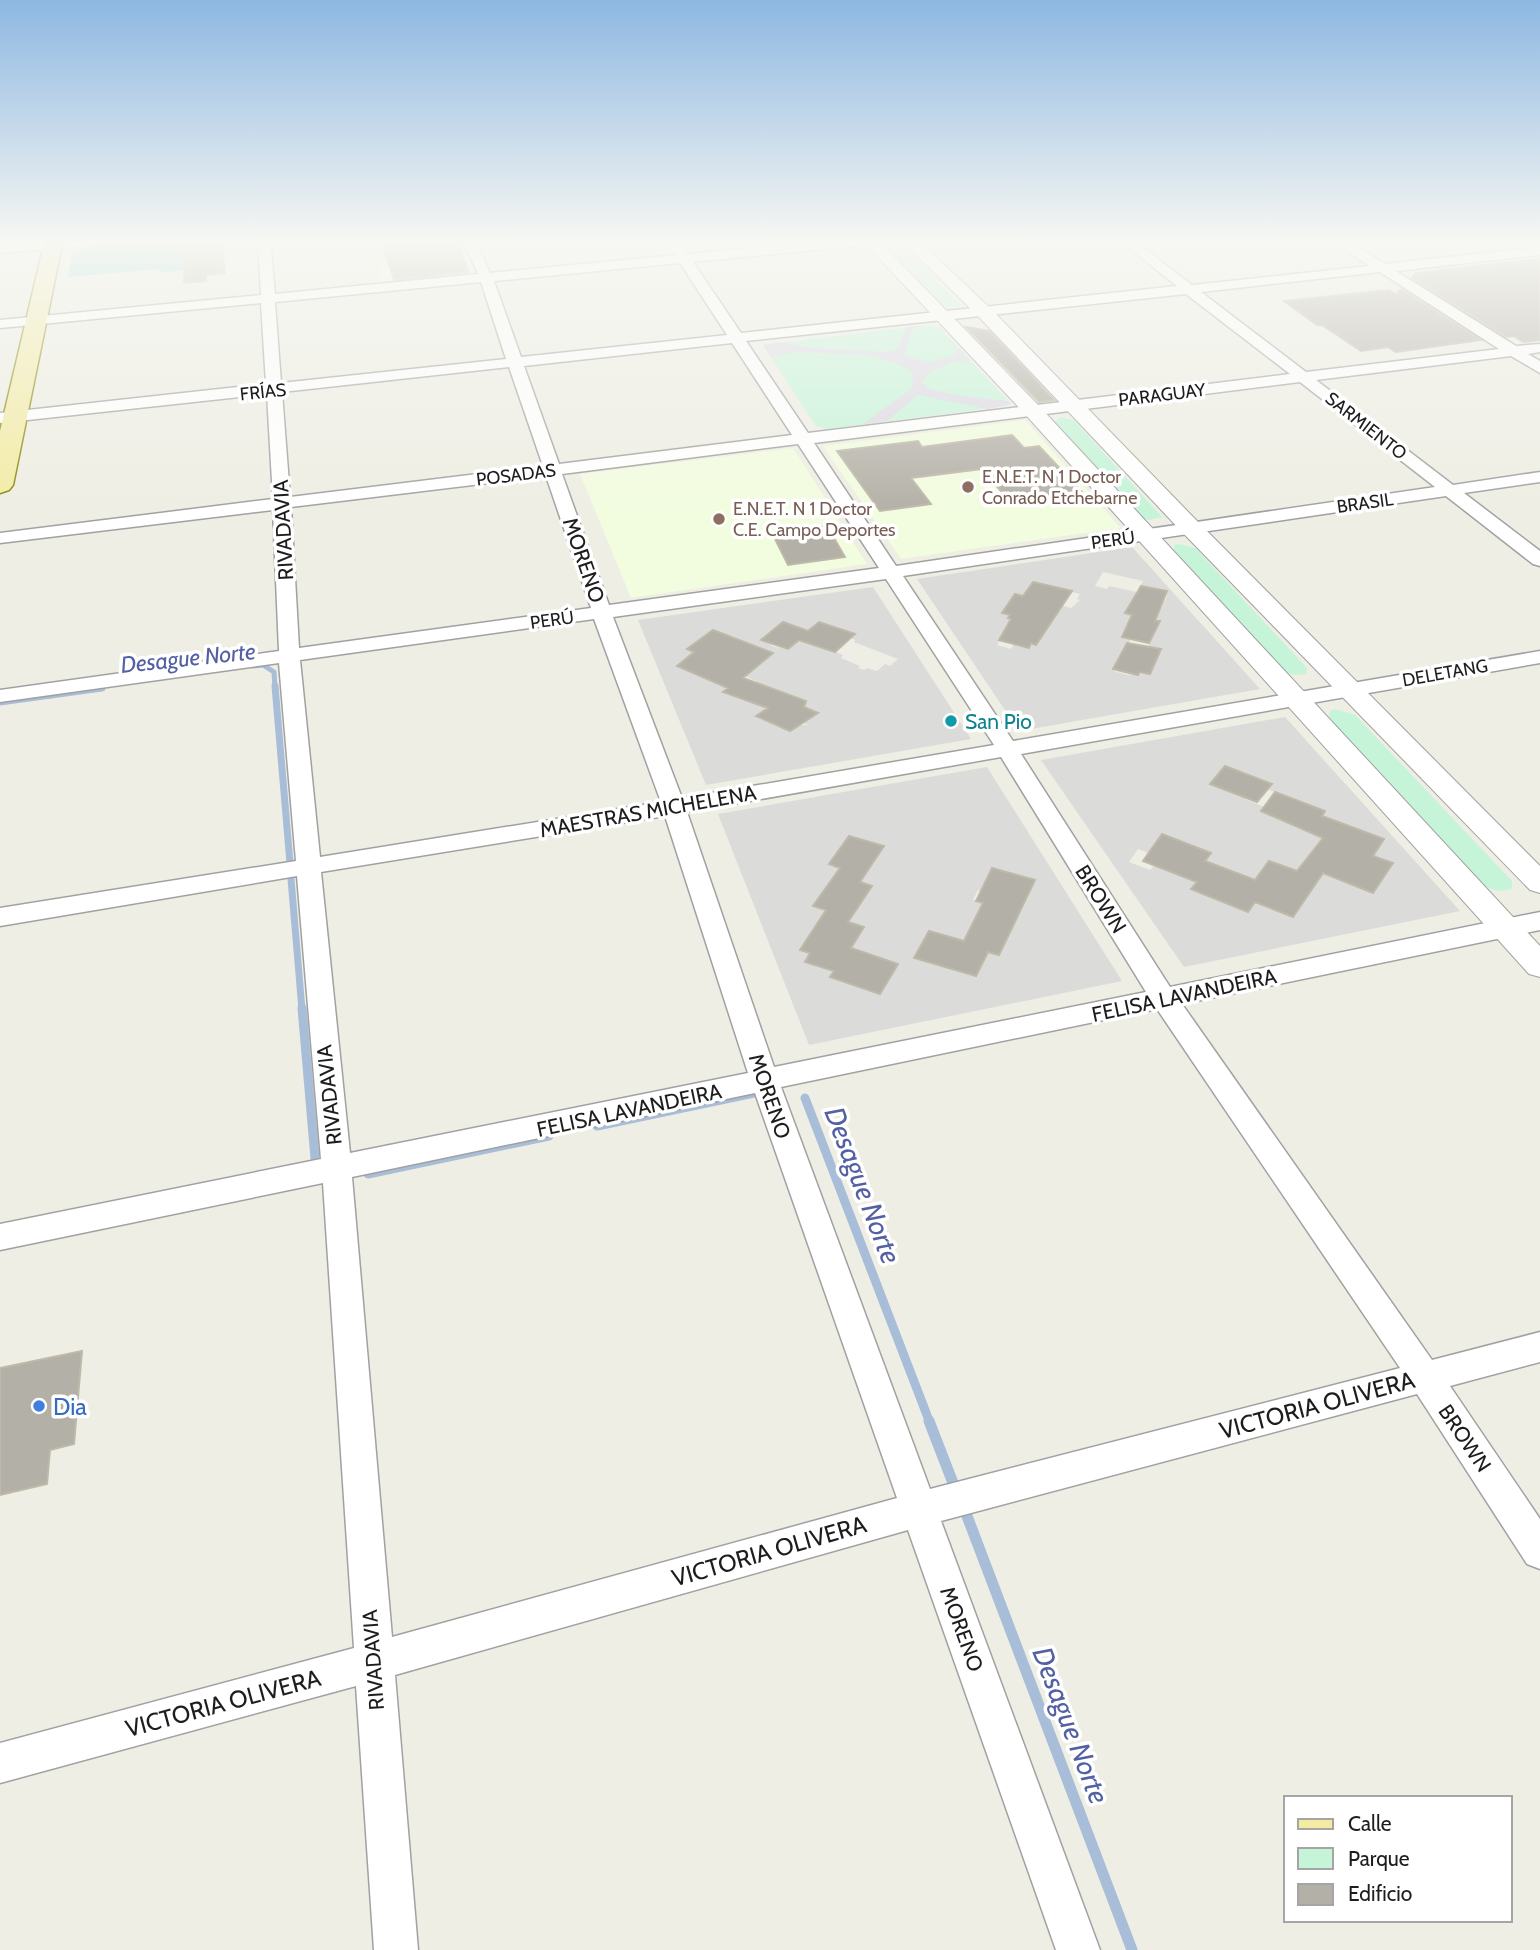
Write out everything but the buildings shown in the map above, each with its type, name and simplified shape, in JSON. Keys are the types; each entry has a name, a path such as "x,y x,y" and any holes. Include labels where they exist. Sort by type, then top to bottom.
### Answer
{"main road":[{"path":"0,485 9,417 33,331"}],"street":[{"name":"RIVADAVIA","path":"270,331 289,656 337,1170 396,1950"},
{"name":"MORENO","path":"503,331 602,613 674,807 765,1082 1078,1950"},
{"name":"BROWN","path":"732,331 1007,750 1164,999 1425,1377 1540,1551"},
{"name":"FRÍAS","path":"9,417 275,391 803,331"},
{"path":"957,331 1540,966"},
{"path":"1003,331 1191,528 1540,883"},
{"name":"SARMIENTO","path":"1243,331 1540,560"},
{"path":"1482,331 1540,368"},
{"name":"PARAGUAY","path":"1032,410 1540,348"},
{"name":"POSADAS","path":"0,538 1032,410"},
{"name":"BRASIL","path":"1145,536 1540,477"},
{"name":"PERÚ","path":"0,696 1145,536"},
{"name":"DELETANG","path":"1295,699 1540,657"},
{"name":"MAESTRAS MICHELENA","path":"0,917 674,807 1295,699"},
{"path":"1504,928 1540,921"},
{"name":"FELISA LAVANDEIRA","path":"0,1237 337,1170 1504,928"},
{"name":"VICTORIA OLIVERA","path":"0,1763 919,1509 1540,1347"}],"shaded area":[{"path":"905,331 912,331 904,356 929,362 952,356 959,348 970,360 948,363 942,368 931,370 922,382 927,388 956,395 1008,401 1011,404 988,409 918,395 887,421 863,424 911,389 911,372 900,365 870,355 795,352 771,357 763,345 780,342 812,348 886,352 896,349"},
{"name":"E.N.E.T. N 1 Doctor Conrado Etchebarne","path":"1025,420 1121,528 901,559 823,446"},
{"name":"E.N.E.T. N 1 Doctor C.E. Campo Deportes","path":"793,448 867,564 631,598 580,474"},
{"path":"1132,547 1260,689 1019,731 917,579","holes":["1103,572 1143,581 1137,592 1095,586","1033,582 1080,594 1077,599 1080,600 1071,608 1060,605 1034,640 1039,641 1036,645 1031,643 1028,648 1014,644 1011,649 997,645 1004,634 1016,628 1007,626 1010,615 1002,613 1015,594 1023,596","1141,586 1166,591 1167,596 1155,621 1160,622 1148,647 1161,649 1150,674 1140,672 1138,675 1128,675 1113,671 1131,639 1122,637 1132,615 1125,613 1131,603 1138,605 1135,595"]},
{"path":"873,587 971,739 706,785 638,620","holes":["783,622 808,631 854,635 850,638 855,640 854,642 898,659 890,666 885,664 877,671 867,668 864,670 841,658 843,655 797,635 788,649 774,647 762,640","694,652 758,682 753,686 762,690 767,686 777,690 801,712 807,708 816,712 803,723 808,725 799,725 790,731 773,725 775,722 768,719 766,721 756,717 768,708 724,692 728,688 678,666"]},
{"path":"1285,717 1460,911 1184,967 1041,760","holes":["1226,766 1271,784 1267,789 1325,811 1322,816 1383,839 1373,856 1392,864 1373,893 1337,879 1323,838 1295,827 1299,820 1274,817 1261,811 1264,807 1245,799 1249,794","1162,834 1175,839 1192,852 1196,847 1210,853 1201,866 1267,885 1264,869 1270,861 1307,875 1308,896 1293,917 1255,902 1248,912 1192,890 1197,882 1154,866 1150,870 1129,862 1138,849 1164,859 1160,837"]},
{"path":"987,767 1122,981 809,1045 718,814","holes":["849,836 884,847 865,875 852,872 848,878 848,922 864,928 851,948 898,964 879,994 831,977 834,971 805,962 810,953 800,949 826,910 813,906 840,868 829,864","978,890 989,893 999,955 988,952 976,976 915,958 929,931 942,935 939,941 960,947 968,933 978,936 984,903 973,900"]}],"green space":[{"path":"878,331 943,331 1011,404 826,429 816,426 763,345"},
{"path":"1060,417 1074,420 1162,517 1149,520 1141,517 1054,423"},
{"path":"1175,545 1195,548 1307,668 1306,674 1283,672 1173,551"},
{"path":"1335,709 1355,715 1512,881 1512,889 1498,891 1484,886 1329,719 1330,711"}],"waterway":[{"name":"Desague Norte","path":"253,666 263,665 274,672 275,688"},
{"name":"Desague Norte","path":"275,686 290,863"},
{"name":"Desague Norte","path":"0,702 102,688"},
{"name":"Desague Norte","path":"291,879 302,1010"},
{"name":"Desague Norte","path":"302,1008 315,1158"},
{"name":"Desague Norte","path":"597,1126 754,1093"},
{"name":"Desague Norte","path":"805,1098 930,1423"},
{"name":"Desague Norte","path":"368,1174 549,1136"},
{"name":"Desague Norte","path":"929,1421 953,1483"},
{"name":"Desague Norte","path":"967,1516 1132,1950"}],"place":[{"name":"E.N.E.T. N 1 Doctor Conrado Etchebarne","path":"968,487"},
{"name":"E.N.E.T. N 1 Doctor C.E. Campo Deportes","path":"719,519"},
{"name":"San Pio","path":"951,721"},
{"name":"Dia","path":"39,1406"}]}
